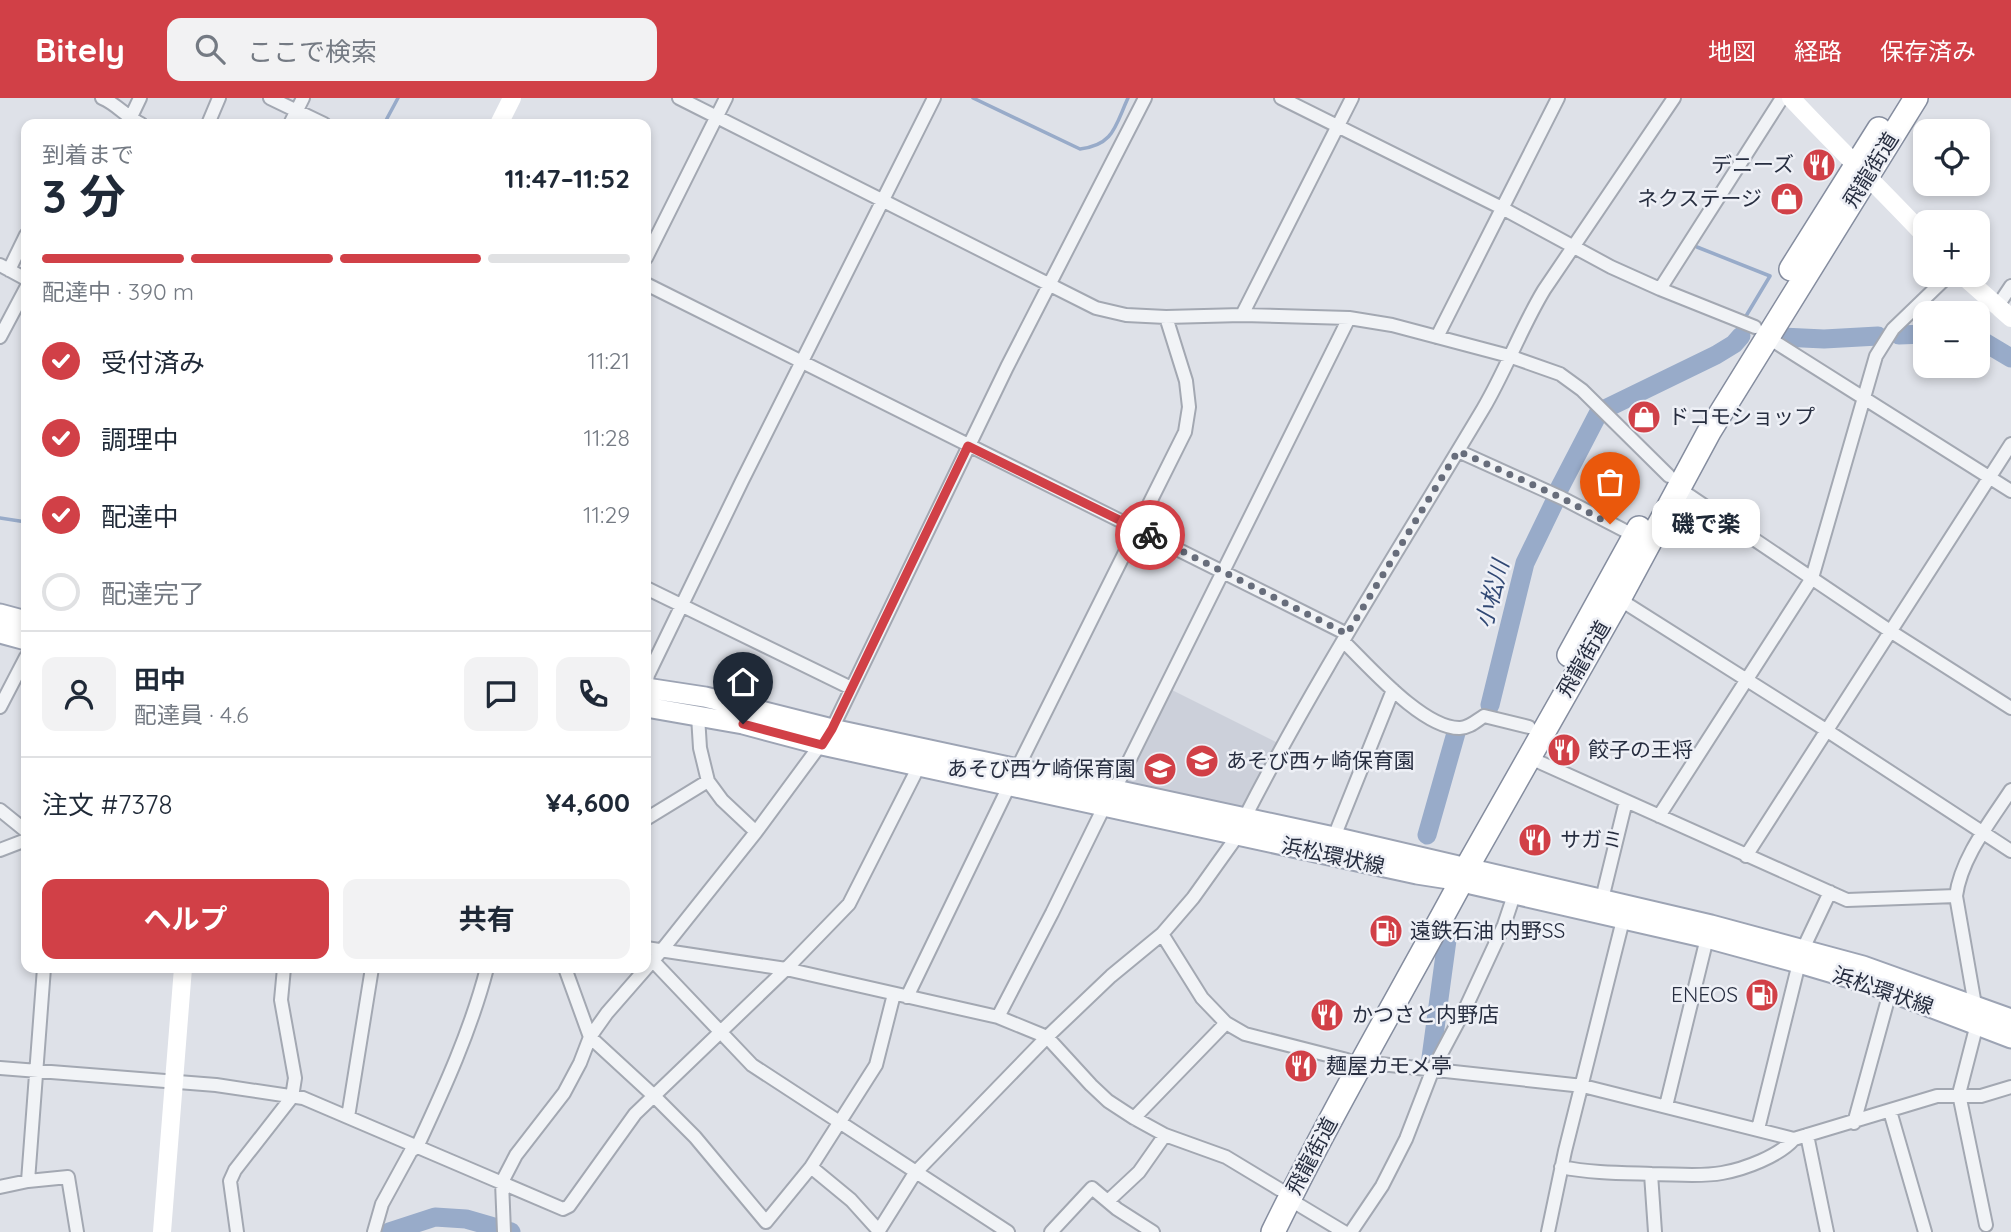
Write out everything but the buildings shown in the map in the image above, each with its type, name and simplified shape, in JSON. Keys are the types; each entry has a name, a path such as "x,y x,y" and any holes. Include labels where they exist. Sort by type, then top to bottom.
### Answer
{"highway":[{"name":"飛龍街道","path":"1862,171 1900,98"},
{"name":"飛龍街道","path":"1258,1232 1284,1194 1457,874 1619,599 1674,482 1761,332 1862,171 1916,98"},
{"name":"飛龍街道","path":"1457,874 1513,752 1635,536 1674,482"},
{"name":"飛龍街道","path":"1273,1232 1284,1194"}],"main road":[{"path":"0,614 21,620"},
{"path":"0,633 21,639"},
{"name":"浜松環状線","path":"651,687 705,697 920,764 1013,776"},
{"name":"浜松環状線","path":"651,708 827,737 1013,776 1241,827 1417,874 1457,874 1602,899 1801,956 1890,992 1976,1015 2011,1019"},
{"name":"浜松環状線","path":"1241,827 1334,837 1457,874 1514,895 1707,938 1863,966 1976,1015 2011,1038"}],"street":[{"path":"102,98 111,101 132,119"},
{"path":"136,119 140,98"},
{"path":"210,119 219,98"},
{"path":"270,98 314,119"},
{"path":"293,119 303,98"},
{"path":"502,119 512,98"},
{"path":"680,98 1096,308 1126,315 1166,317 1242,315 1349,318 1392,325 1509,356 1560,374 1582,390 1674,482 1890,631 2011,708"},
{"path":"651,248 726,98"},
{"path":"651,675 682,605 934,98"},
{"path":"651,963 756,832 827,737 1049,283 1145,98"},
{"path":"1281,98 1502,208 1611,267 1761,332 2011,491"},
{"path":"1242,315 1352,98"},
{"path":"1437,337 1559,98"},
{"path":"811,1167 851,1200 878,1231 915,1172 1047,1037 1111,976 1162,934 1193,898 1241,827 1277,756 1345,637 1490,397 1525,322 1573,246 1674,98"},
{"path":"1660,289 1782,98"},
{"path":"1791,98 1913,224"},
{"path":"21,243 5,267 21,276"},
{"path":"1975,287 2004,313 2011,286"},
{"path":"651,287 1136,527 1345,637 1393,690 1427,718 1461,728 1470,726 1484,716 1529,727"},
{"path":"1659,816 1812,578 1876,356 1894,328 1937,287"},
{"path":"0,336 21,297"},
{"path":"766,1222 811,1167 876,1065 900,995 1185,432 1189,407 1186,381 1166,317"},
{"path":"998,1017 1349,318"},
{"path":"1746,856 2011,444"},
{"path":"1458,451 1562,498 1635,536"},
{"path":"651,590 851,688"},
{"path":"1619,599 1826,730 2011,852"},
{"path":"0,707 21,667"},
{"path":"1334,837 1393,690"},
{"path":"698,716 700,748 708,781 722,800 756,832"},
{"path":"1528,757 1847,900 1956,896"},
{"path":"0,1068 216,1085 303,1098 564,1209 569,1206 635,1114 653,1094 786,969 849,904 920,764"},
{"path":"651,816 708,781"},
{"path":"1986,1225 1959,1094 1976,1015 1956,896 1958,880 1983,833 2011,790"},
{"path":"1602,899 1626,801"},
{"path":"0,810 21,827"},
{"path":"0,850 21,842"},
{"path":"1758,1129 1801,956 1830,892"},
{"path":"1351,1232 1382,1186 1400,1151 1433,1069 1466,1007 1504,925 1514,895"},
{"path":"1548,1232 1561,1167 1623,920"},
{"path":"1162,934 1202,998 1226,1023 1245,1034 1355,1061 1583,1086 1801,1137"},
{"path":"1666,1106 1707,938"},
{"path":"651,949 786,969 998,1017 1047,1037 1100,1093 1134,1118 1165,1135 1226,1157 1344,1232"},
{"path":"653,961 752,1065 1008,1232"},
{"path":"28,1181 44,973"},
{"path":"162,1232 183,973"},
{"path":"237,1232 230,1181 235,1170 292,1097 295,1078 281,1000 284,973"},
{"path":"348,1117 371,973"},
{"path":"375,1228 382,1204 411,1151 417,1147 441,1096 476,1009 486,973"},
{"path":"566,973 590,1037 653,1094 695,1137 777,1232"},
{"path":"504,1232 502,1182 516,1155 564,1093 590,1037 642,973"},
{"path":"1854,1123 1890,992"},
{"path":"1134,1118 1226,1023"},
{"path":"1561,1167 1583,1172 1725,1172 1763,1158 1801,1137 1937,1096 1988,1095 2011,1087"},
{"path":"1890,1111 1925,1232"},
{"path":"1108,1201 1139,1172 1165,1135"},
{"path":"1801,1137 1827,1232"},
{"path":"1651,1174 1655,1232"},
{"path":"0,1187 68,1177 77,1232"},
{"path":"1051,1232 1092,1188 1153,1232"}],"shaded area":[{"name":"あそび西ヶ崎保育園","path":"1170,689 1278,743 1244,807 1129,782 1126,779"}],"waterway":[{"path":"387,119 398,98"},
{"path":"973,98 1080,149 1091,147 1107,138 1128,98"},
{"path":"1697,247 1770,276 1746,316 1748,318"},
{"name":"小松川","path":"1899,335 1913,334"},
{"name":"小松川","path":"1607,408 1716,355 1734,344 1741,336"},
{"name":"小松川","path":"1782,337 1824,339 1878,336"},
{"name":"小松川","path":"1990,346 2011,358"},
{"name":"小松川","path":"1557,493 1598,414"},
{"name":"小松川","path":"1490,705 1525,563 1555,501"},
{"path":"0,518 21,521"},
{"name":"小松川","path":"1427,835 1456,733"},
{"name":"小松川","path":"1430,1065 1447,940"},
{"name":"小松川","path":"389,1232 435,1217 466,1219 511,1232"}],"way so far":[{"path":"1150,535 1347,634 1458,451 1562,498 1610,524"}],"place":[{"name":"デニーズ","path":"1819,165"},
{"name":"ネクステージ","path":"1787,199"},
{"name":"ドコモショップ","path":"1644,417"},
{"name":"磯で楽","path":"1610,524"},
{"name":"餃子の王将","path":"1564,750"},
{"name":"あそび西ヶ崎保育園","path":"1202,761"},
{"name":"あそび西ケ崎保育園","path":"1160,769"},
{"name":"サガミ","path":"1535,840"},
{"name":"遠鉄石油 内野SS","path":"1386,931"},
{"name":"ENEOS","path":"1762,995"},
{"name":"かつさと内野店","path":"1327,1015"},
{"name":"麺屋カモメ亭","path":"1301,1066"}],"route":[{"path":"743,724 822,745 968,446 1150,535"}]}
